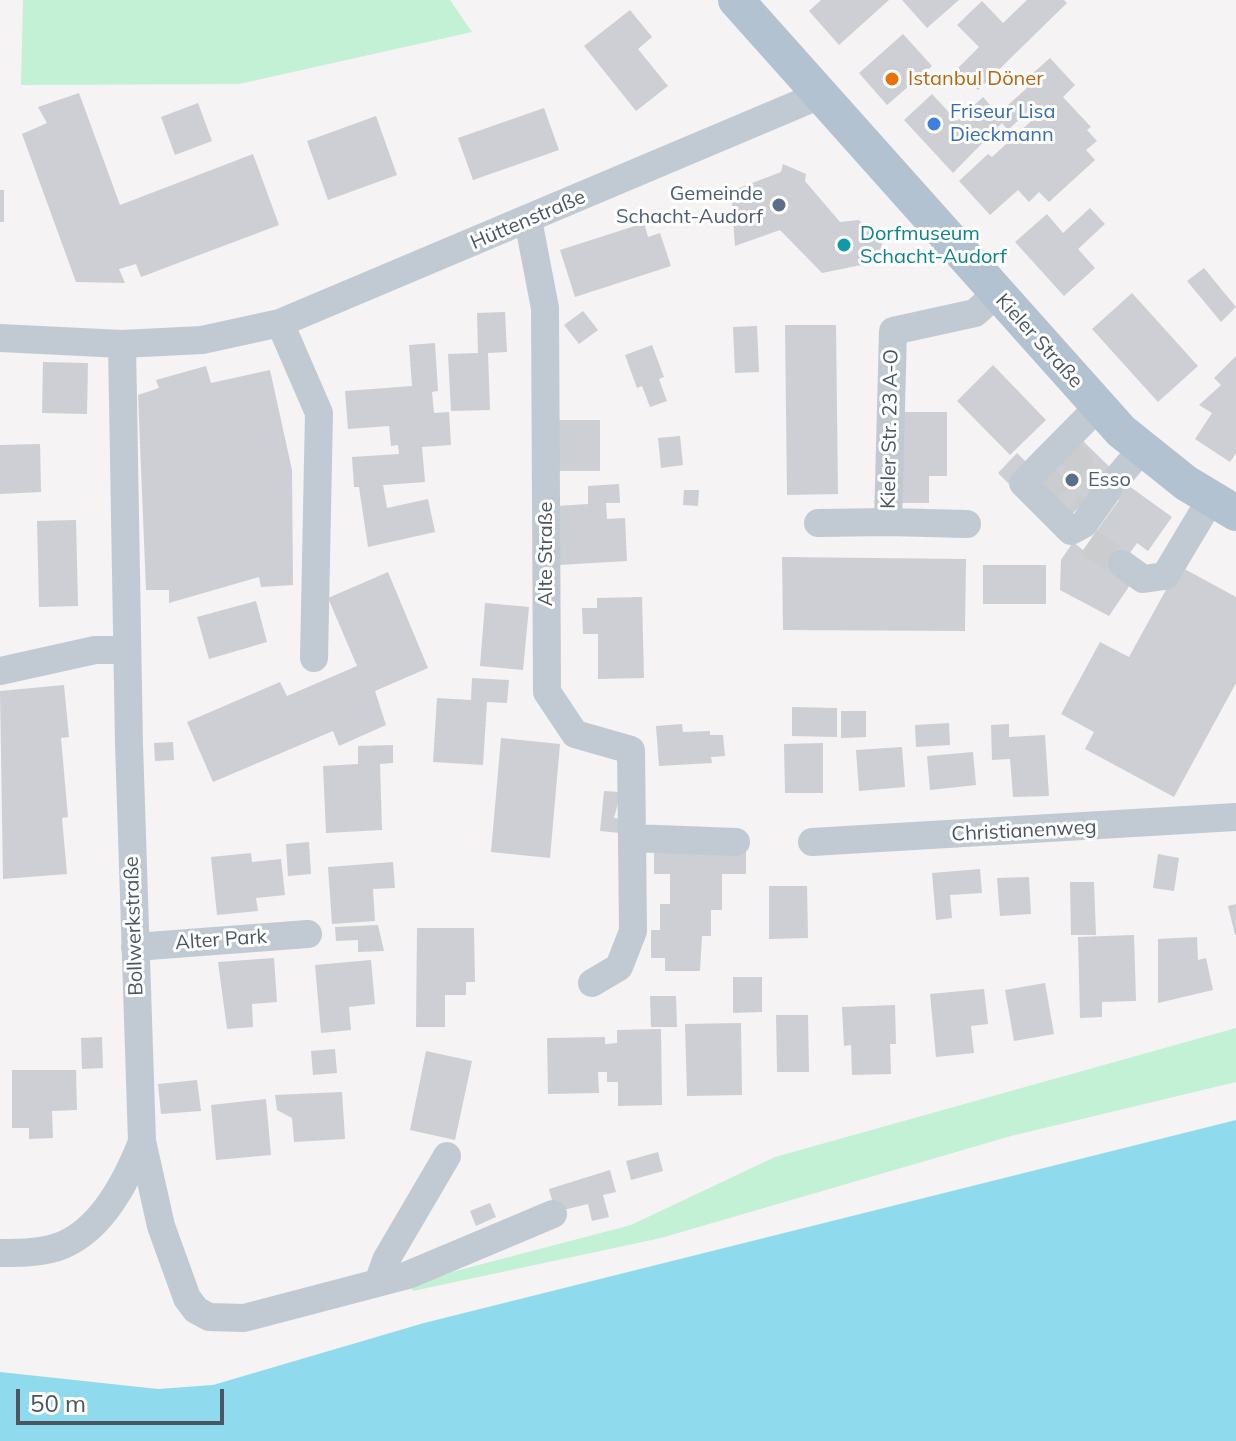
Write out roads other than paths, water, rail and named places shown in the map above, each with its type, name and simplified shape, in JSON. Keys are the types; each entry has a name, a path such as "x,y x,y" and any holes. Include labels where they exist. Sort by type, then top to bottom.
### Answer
{"main road":[{"name":"Kieler Straße","path":"736,0 1099,406 1142,449 1224,506"}],"street":[{"name":"Hüttenstraße","path":"0,338 122,344 202,340 280,323 820,95"},
{"name":"Alte Straße","path":"528,220 545,308 547,692 575,734 631,750 633,931 619,967 592,983"},
{"name":"Kieler Str. 23 A-O","path":"818,523 888,522 893,331 975,313 996,294"},
{"path":"280,323 319,413 314,658"},
{"name":"Bollwerkstraße","path":"122,344 127,650 142,1141 170,1258 187,1298 196,1310 216,1319 244,1318 378,1283"},
{"path":"1099,406 1024,487 1093,506 1142,449"},
{"path":"1122,564 1143,579 1165,576 1224,506"},
{"path":"888,522 967,524"},
{"path":"0,671 95,650 127,650"},
{"name":"Christianenweg","path":"812,842 1236,817"},
{"path":"632,838 736,842"},
{"name":"Alter Park","path":"135,947 308,934"},
{"path":"0,1253 64,1245 96,1219 124,1187 142,1141"},
{"path":"378,1283 386,1260 447,1156"},
{"path":"378,1283 408,1275 553,1214"}],"water":[{"path":"1236,1120 1236,1441 0,1441 0,1372 158,1389 213,1385 424,1323"}],"tunnel":[{"path":"1066,449 1101,485"},
{"path":"1041,475 1076,510"},
{"path":"1089,542 1122,564"}],"place":[{"name":"Istanbul Döner","path":"892,79"},
{"name":"Friseur Lisa Dieckmann","path":"934,124"},
{"name":"Gemeinde Schacht-Audorf","path":"779,205"},
{"name":"Dorfmuseum Schacht-Audorf","path":"844,245"},
{"name":"Esso","path":"1072,480"}]}
